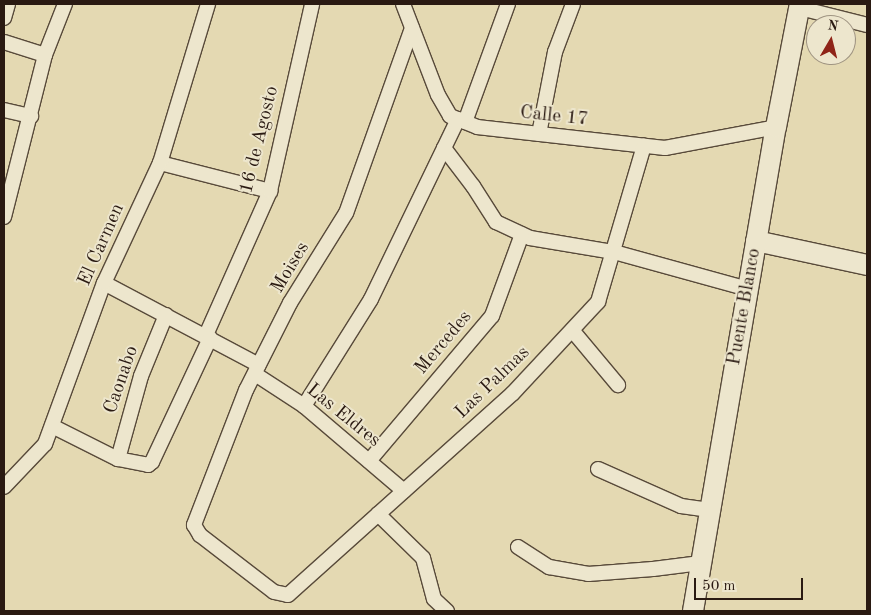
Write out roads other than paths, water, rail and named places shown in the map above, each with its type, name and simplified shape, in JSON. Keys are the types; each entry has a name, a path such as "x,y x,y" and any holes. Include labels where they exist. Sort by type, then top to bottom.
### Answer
{"street":[{"path":"4,18 8,4"},
{"path":"4,217 45,55 66,4"},
{"name":"El Carmen","path":"4,487 45,444 104,283 160,163 208,4"},
{"name":"16 de Agosto","path":"52,426 118,459 145,466 152,462 270,191 312,4"},
{"path":"403,4 438,95 450,116 461,121"},
{"path":"304,406 370,299 444,148 461,121 508,4"},
{"path":"539,134 554,52 573,4"},
{"path":"800,6 867,25"},
{"name":"Puente Blanco","path":"693,611 776,127 800,6"},
{"name":"Moises","path":"288,595 274,592 200,535 194,525 257,370 290,303 346,213 412,28"},
{"path":"4,42 45,55"},
{"path":"4,110 31,116"},
{"name":"Calle 17","path":"461,121 477,127 665,148 776,127"},
{"name":"Las Palmas","path":"288,595 513,393 598,302 644,146"},
{"path":"444,148 474,186 496,222 530,238 614,252 748,289"},
{"path":"160,163 270,191"},
{"name":"Mercedes","path":"369,461 492,316 522,234"},
{"path":"756,241 867,264"},
{"name":"Las Eldres","path":"104,283 208,337 257,370 304,406 404,491"},
{"name":"Caonabo","path":"118,459 142,376 166,315"},
{"path":"572,330 618,385"},
{"path":"598,469 681,506 710,510"},
{"path":"378,514 424,558 434,599 447,611"},
{"path":"518,547 549,567 588,574 701,563"}]}
